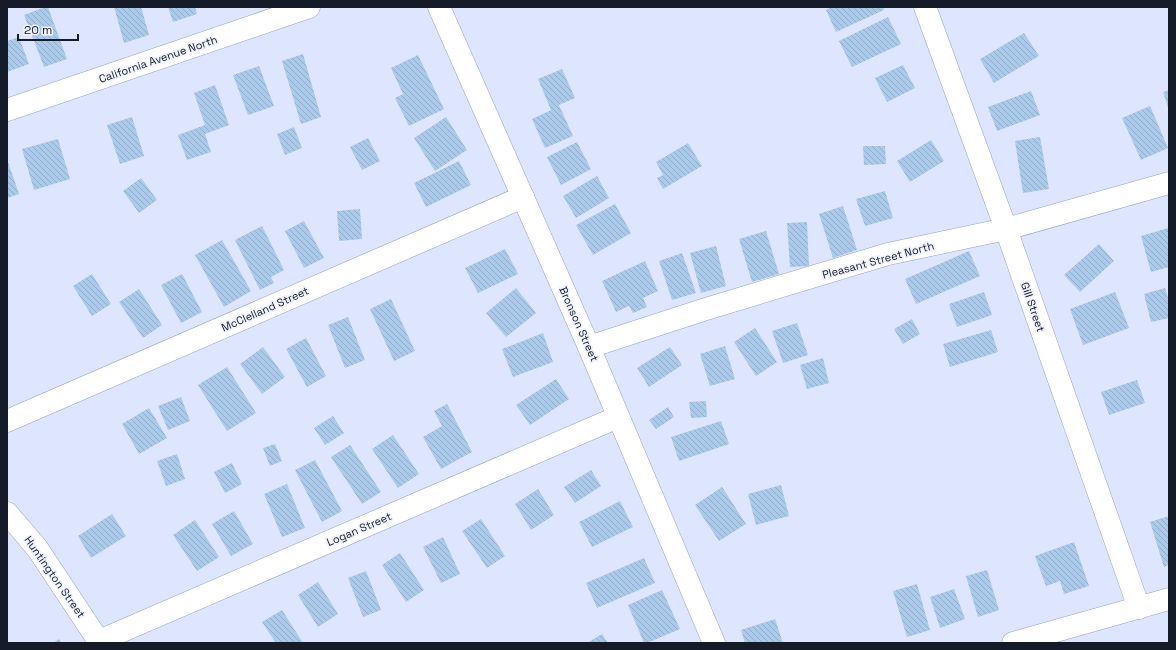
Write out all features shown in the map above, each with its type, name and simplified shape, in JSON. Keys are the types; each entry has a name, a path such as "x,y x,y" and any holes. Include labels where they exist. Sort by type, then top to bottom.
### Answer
{"street":[{"name":"California Avenue North","path":"7,110 309,7"},
{"name":"Bronson Street","path":"439,7 589,347 714,643"},
{"name":"Gill Street","path":"925,7 1006,229 1139,608"},
{"name":"Pleasant Street North","path":"589,347 706,309 888,254 1006,229 1169,183"},
{"name":"McClelland Street","path":"7,421 522,196"},
{"name":"Logan Street","path":"100,642 618,417"},
{"name":"Huntington Street","path":"7,513 36,548 100,642"},
{"path":"1013,643 1169,599"}],"building":[{"path":"48,7 67,59 44,67 24,15"},
{"path":"114,7 141,7 149,35 124,43"},
{"path":"168,7 195,7 197,14 173,22"},
{"path":"831,7 883,7 884,10 836,32 826,10"},
{"path":"888,17 901,44 852,67 839,41"},
{"path":"1024,33 1039,56 994,83 980,59"},
{"path":"19,37 29,64 7,72 7,41"},
{"path":"303,54 321,117 301,124 282,61"},
{"path":"418,55 444,109 409,126 395,98 403,94 391,68"},
{"path":"903,65 915,88 887,102 875,78"},
{"path":"259,66 274,106 248,115 233,75"},
{"path":"562,69 575,98 559,105 573,136 545,148 532,119 551,110 538,79"},
{"path":"215,85 229,125 205,134 211,152 187,160 178,135 205,125 194,93"},
{"path":"1169,90 1169,110 1163,92"},
{"path":"1031,91 1040,115 997,131 988,107"},
{"path":"1150,106 1168,148 1141,160 1122,118"},
{"path":"132,117 144,156 120,164 107,125"},
{"path":"446,117 467,150 435,171 414,138"},
{"path":"294,127 302,148 285,155 277,134"},
{"path":"1040,137 1049,189 1023,193 1015,141"},
{"path":"368,138 380,161 362,170 350,147"},
{"path":"58,139 70,179 34,190 22,149"},
{"path":"931,140 944,161 910,182 897,161"},
{"path":"577,142 591,169 561,185 547,157"},
{"path":"688,143 702,166 663,189 657,178 663,175 656,162"},
{"path":"863,146 885,146 886,164 864,165"},
{"path":"7,159 19,194 7,198"},
{"path":"459,161 471,185 426,207 414,183"},
{"path":"597,176 609,198 576,218 563,196"},
{"path":"141,178 157,200 139,213 123,191"},
{"path":"885,191 893,218 865,226 856,199"},
{"path":"615,204 631,233 593,255 576,225"},
{"path":"843,206 857,250 833,258 819,214"},
{"path":"360,209 362,239 339,241 337,211"},
{"path":"304,221 324,258 304,268 285,231"},
{"path":"807,222 809,266 790,267 787,223"},
{"path":"262,226 284,270 271,277 274,283 260,290 235,240"},
{"path":"1168,228 1169,267 1151,272 1141,236"},
{"path":"766,231 779,274 752,282 739,239"},
{"path":"222,240 251,291 224,307 195,255"},
{"path":"1099,244 1114,261 1080,292 1064,275"},
{"path":"716,246 726,286 701,293 690,253"},
{"path":"505,249 518,274 478,293 465,268"},
{"path":"969,251 980,276 916,304 905,279"},
{"path":"682,253 696,293 672,300 659,261"},
{"path":"645,261 658,291 643,298 647,307 633,313 629,306 616,312 602,281"},
{"path":"92,274 111,304 92,316 73,286"},
{"path":"182,274 202,312 181,323 161,285"},
{"path":"516,288 536,313 506,337 486,313"},
{"path":"1165,288 1169,301 1169,318 1151,322 1144,294"},
{"path":"139,289 162,325 143,338 119,302"},
{"path":"984,292 992,315 957,327 949,304"},
{"path":"1115,292 1129,328 1083,345 1070,309"},
{"path":"391,299 415,351 394,361 370,309"},
{"path":"348,317 365,360 345,368 328,325"},
{"path":"912,319 920,334 903,344 894,329"},
{"path":"797,323 808,355 783,363 772,331"},
{"path":"755,328 777,362 756,376 734,342"},
{"path":"991,330 998,352 950,367 943,344"},
{"path":"543,333 553,362 513,377 502,349"},
{"path":"306,338 326,376 307,387 286,349"},
{"path":"725,346 735,379 710,386 700,354"},
{"path":"263,347 285,377 262,394 240,364"},
{"path":"670,347 682,365 649,387 637,368"},
{"path":"823,358 829,383 807,389 800,365"},
{"path":"227,367 256,413 227,431 198,385"},
{"path":"556,379 569,399 530,425 516,405"},
{"path":"1137,380 1145,403 1109,415 1101,392"},
{"path":"181,397 190,421 168,430 158,406"},
{"path":"706,401 707,417 691,418 689,402"},
{"path":"447,404 472,452 441,469 423,437 442,426 434,411"},
{"path":"668,407 674,417 656,429 649,420"},
{"path":"149,408 167,438 139,454 122,424"},
{"path":"333,416 344,433 325,445 314,428"},
{"path":"721,421 729,444 679,461 671,437"},
{"path":"393,435 419,474 398,488 372,449"},
{"path":"275,444 282,461 270,466 263,448"},
{"path":"350,445 381,492 362,504 331,457"},
{"path":"177,454 185,479 166,486 157,461"},
{"path":"315,460 342,511 322,522 295,470"},
{"path":"232,463 242,484 225,493 214,472"},
{"path":"591,470 601,486 575,503 564,487"},
{"path":"287,484 305,528 282,537 264,494"},
{"path":"781,485 789,516 756,525 748,494"},
{"path":"722,487 746,524 719,541 695,505"},
{"path":"538,489 554,515 531,530 515,504"},
{"path":"620,501 633,527 592,547 579,522"},
{"path":"234,511 253,544 231,556 212,524"},
{"path":"112,514 126,536 91,558 78,536"},
{"path":"1169,516 1169,565 1164,567 1150,522"},
{"path":"481,519 505,556 487,568 462,531"},
{"path":"195,520 219,557 197,571 173,535"},
{"path":"443,537 460,574 441,583 423,547"},
{"path":"1074,542 1089,586 1064,594 1060,581 1046,586 1035,556"},
{"path":"400,553 424,590 406,602 382,565"},
{"path":"644,558 655,583 597,608 586,583"},
{"path":"987,570 999,610 978,617 966,576"},
{"path":"366,571 381,610 363,617 348,578"},
{"path":"318,582 338,614 318,627 298,595"},
{"path":"917,584 930,630 907,637 893,591"},
{"path":"954,589 965,619 940,628 930,597"},
{"path":"662,590 680,629 644,643 628,605"},
{"path":"282,610 303,643 276,643 262,622"},
{"path":"775,619 783,643 745,643 741,630"},
{"path":"602,634 608,643 587,643"},
{"path":"59,639 61,643 53,643"}]}
